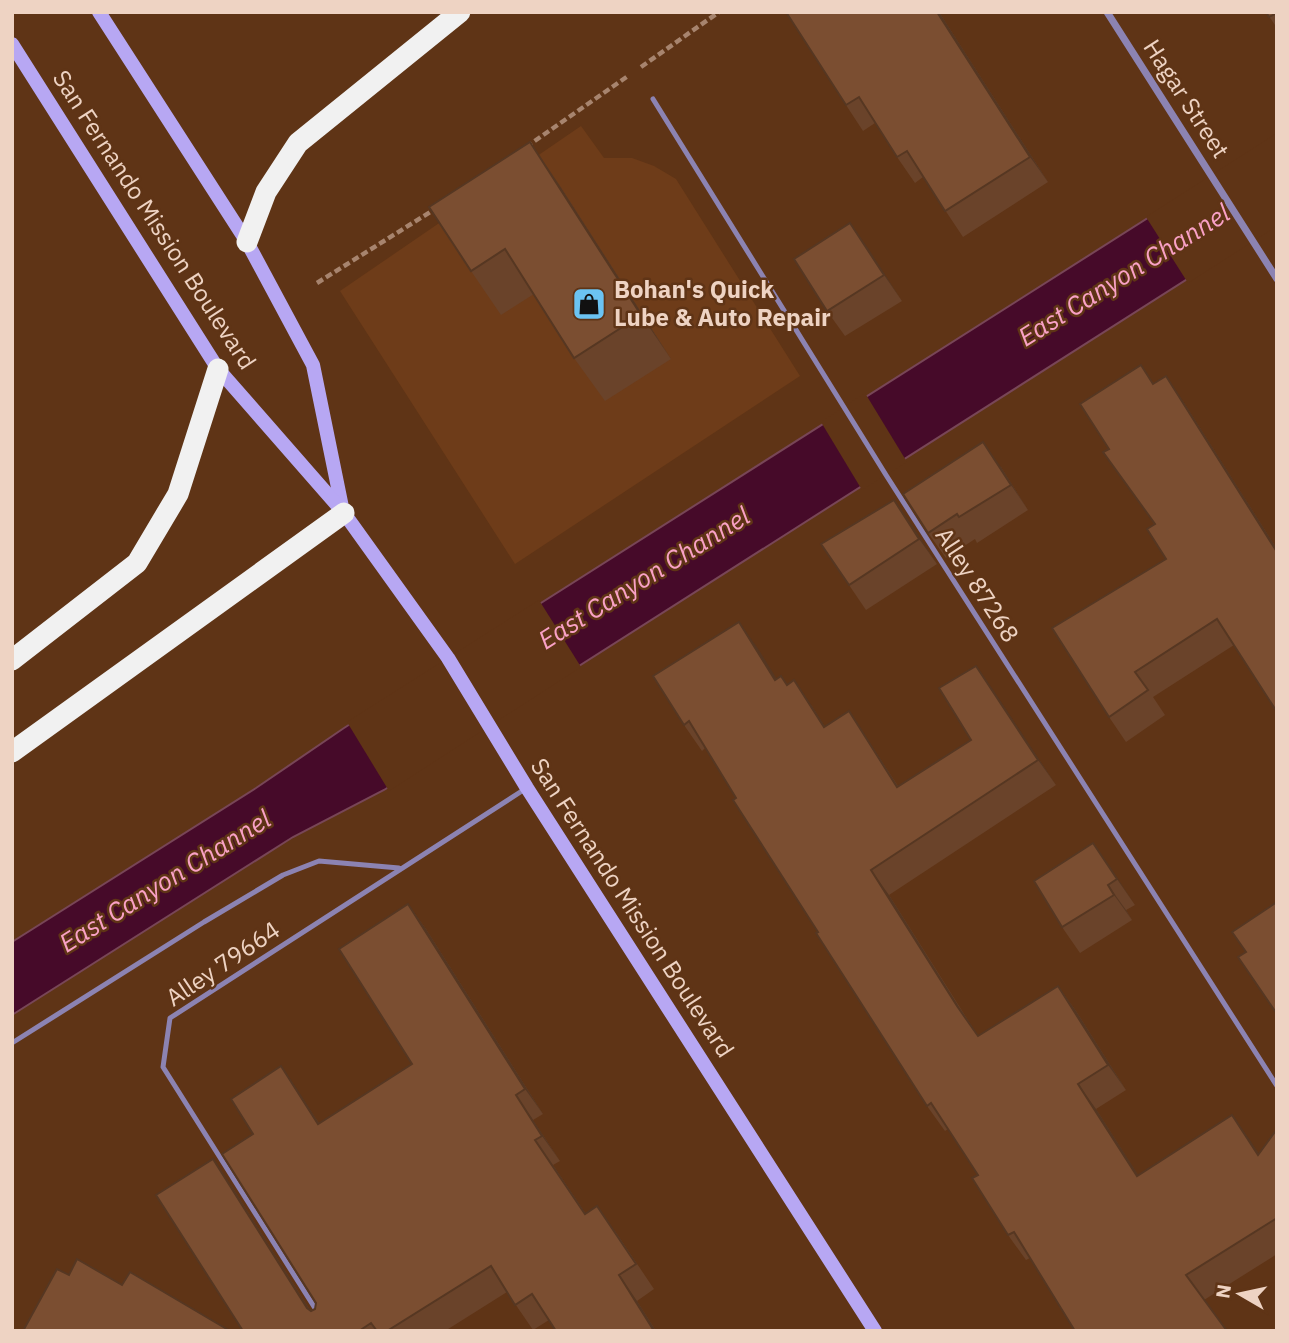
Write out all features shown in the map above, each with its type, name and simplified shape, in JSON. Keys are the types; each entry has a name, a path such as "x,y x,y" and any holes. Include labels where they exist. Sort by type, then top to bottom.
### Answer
{"highway":[{"path":"247,242 266,192 298,144 460,12"},
{"path":"12,660 137,563 178,494 218,369"},
{"path":"12,752 344,513"}],"main road":[{"name":"San Fernando Mission Boulevard","path":"99,12 247,242 313,365 344,513"},
{"name":"San Fernando Mission Boulevard","path":"12,44 218,369 344,513 448,658 527,788 876,1331"}],"street":[{"name":"Hagar Street","path":"1107,12 1277,279"}],"lane":[{"name":"Alley 87268","path":"653,99 886,475 1277,1086"},
{"name":"Alley 79664","path":"322,1319 163,1067 170,1018 527,788"},
{"path":"12,1043 283,875 320,861 400,868"}],"path":[{"path":"524,148 719,12"},
{"path":"317,283 444,204"}],"shaded area":[{"path":"581,126 604,158 632,158 654,166 676,179 800,376 515,564 340,291"}],"water":[{"name":"East Canyon Channel","path":"1277,136 1277,222 384,790 293,837 12,1015 12,942"}],"pier":[{"path":"1277,133 1277,226 1188,283 1146,217"},
{"path":"865,393 907,462 862,490 821,422"},
{"path":"539,600 581,667 389,791 347,722"}],"building":[{"path":"786,12 937,12 1030,157 945,211 907,151 897,157 859,97 846,105"},
{"path":"1266,12 1277,12 1277,13 1269,17"},
{"name":"Bohan's Quick Lube & Auto Repair","path":"530,142 641,315 574,358 505,249 471,271 429,207"},
{"path":"850,223 884,275 827,311 794,259"},
{"path":"1141,365 1153,384 1166,376 1277,552 1277,712 1217,619 1135,672 1148,690 1109,717 1052,628 1166,559 1147,529 1155,524 1103,452 1109,449 1080,404"},
{"path":"983,442 1011,485 928,533 903,494"},
{"path":"894,500 919,539 849,585 821,544"},
{"path":"739,622 775,680 781,676 787,685 794,680 824,727 849,711 897,787 971,740 939,688 976,666 1038,760 871,870 978,1036 1058,986 1108,1065 1078,1084 1137,1176 1232,1115 1258,1155 1277,1129 1277,1218 1186,1275 1227,1331 1075,1331 1014,1232 1008,1235 972,1178 978,1175 931,1103 927,1106 816,933 818,932 733,800 736,798 689,721 684,725 653,676"},
{"path":"1093,843 1117,879 1108,885 1114,895 1062,927 1034,881"},
{"path":"1277,902 1277,1014 1238,957 1246,952 1232,932"},
{"path":"408,904 525,1089 516,1095 542,1136 535,1140 585,1214 597,1206 636,1264 619,1275 654,1331 556,1331 532,1294 515,1305 491,1266 387,1331 377,1331 371,1323 359,1331 243,1331 156,1195 213,1159 307,1308 311,1311 315,1309 316,1303 222,1154 253,1134 231,1099 281,1066 318,1124 412,1064 339,949"},
{"path":"77,1259 122,1285 130,1272 230,1331 23,1331 57,1269 69,1275"}],"place":[{"name":"Bohan's Quick Lube & Auto Repair","path":"589,304"}]}
